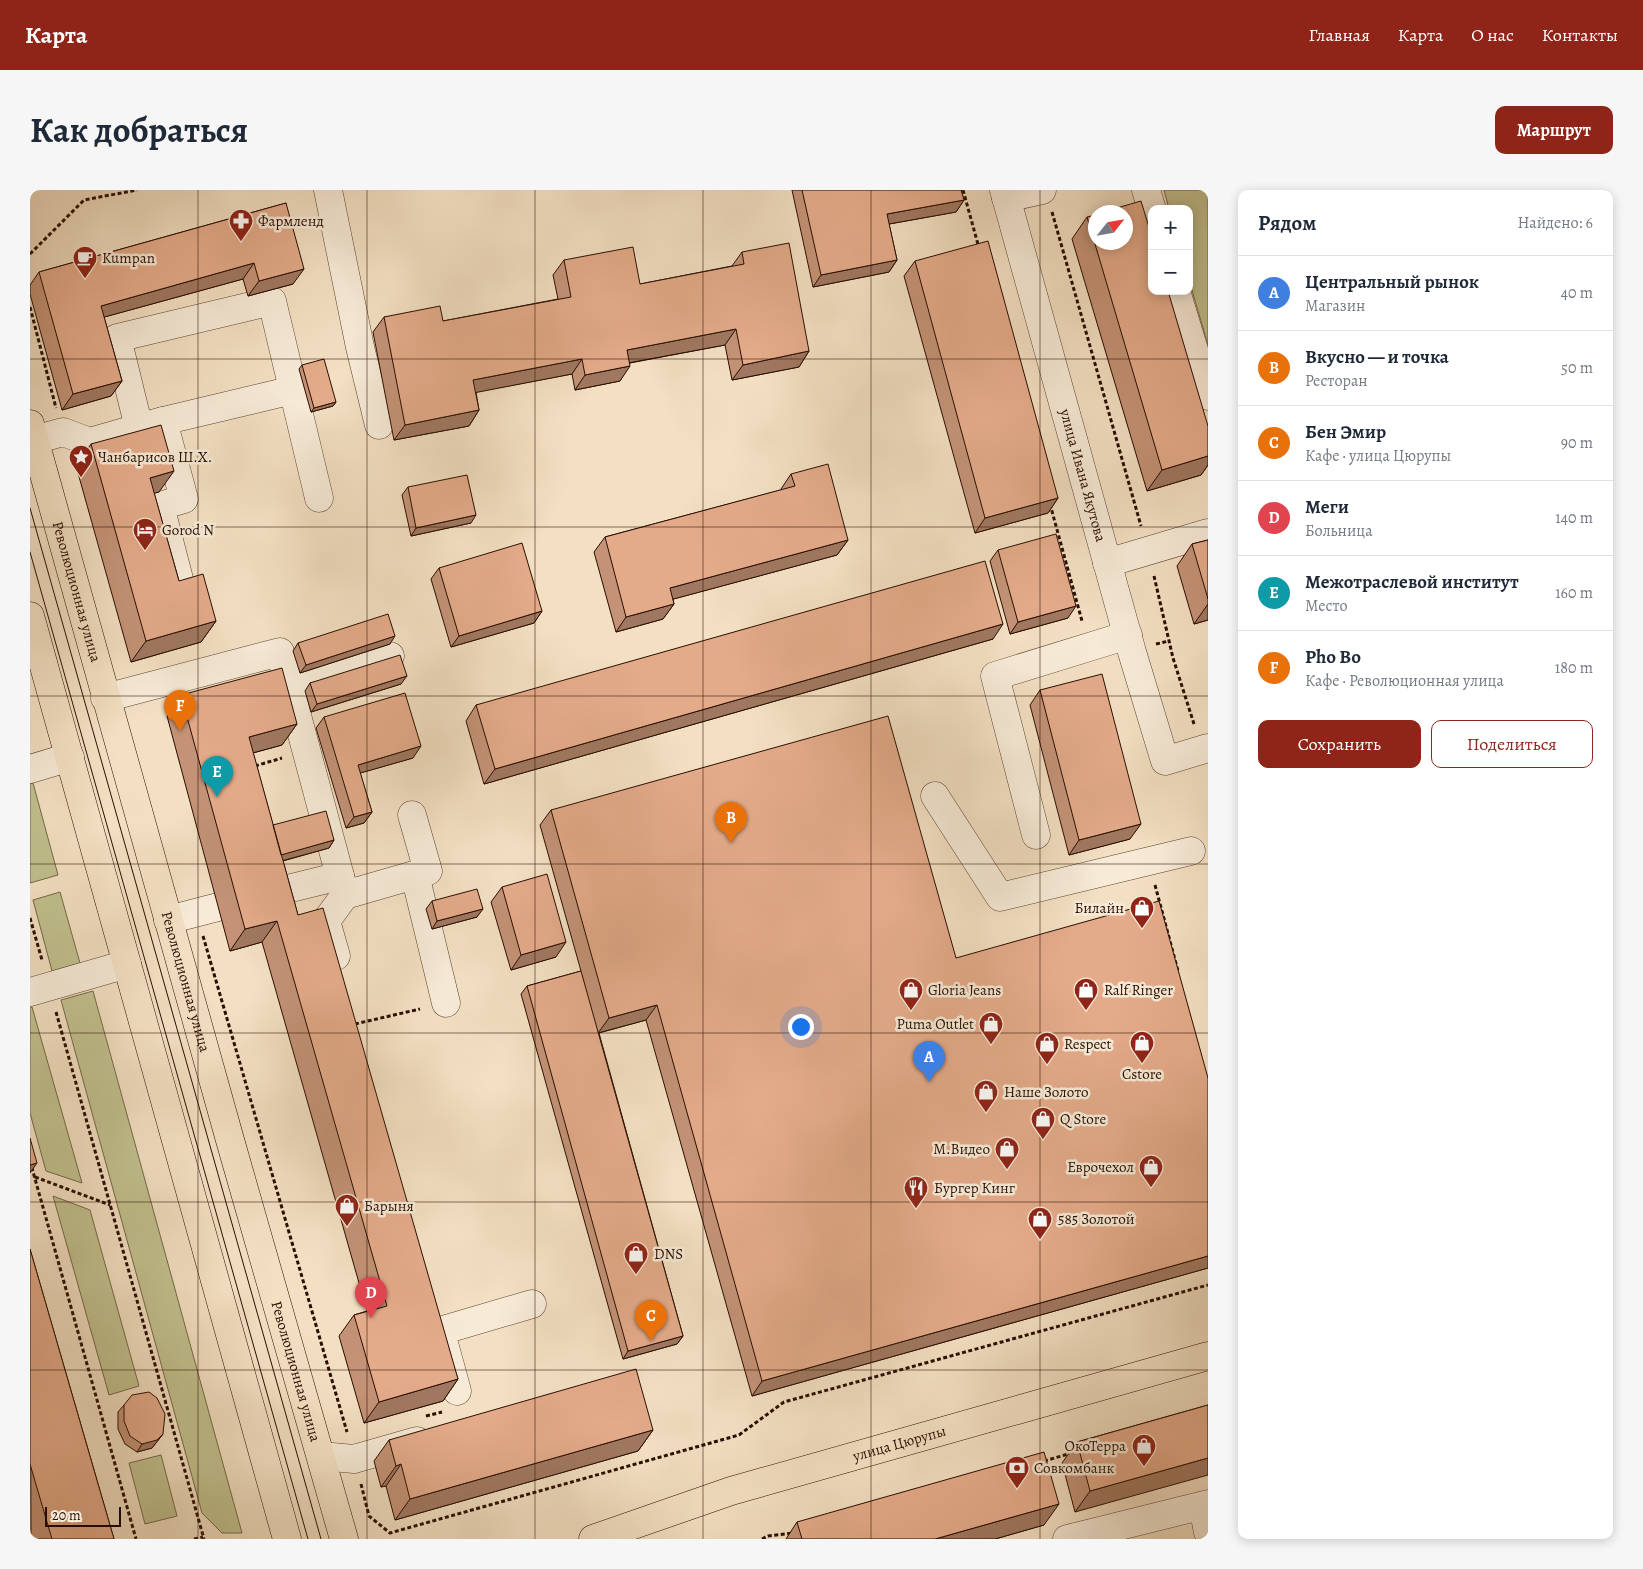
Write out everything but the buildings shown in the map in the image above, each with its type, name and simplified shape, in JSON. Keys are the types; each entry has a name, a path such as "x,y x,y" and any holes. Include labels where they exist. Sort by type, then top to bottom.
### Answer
{"main road":[{"name":"Революционная улица","path":"32,432 105,698 344,1539"},
{"path":"30,616 287,1539"},
{"name":"улица Цюрупы","path":"593,1539 658,1528 732,1491 1208,1356"}],"street":[{"path":"328,190 360,347 379,425"},
{"path":"1146,190 1150,205"},
{"path":"1005,194 1046,200"},
{"name":"улица Ивана Якутова","path":"1005,194 1107,563 1165,761 1208,748"},
{"path":"1177,295 1208,396"},
{"path":"180,583 160,506 184,499 151,424 117,338 272,301 319,498"},
{"path":"32,432 62,432 90,442 151,424 294,390"},
{"path":"1107,563 1208,533"},
{"path":"1036,835 995,676 1128,635"},
{"path":"105,698 280,652 343,886 326,921 342,977"},
{"path":"289,686 390,656"},
{"path":"30,769 70,757"},
{"path":"934,796 1000,897 1191,851"},
{"path":"271,893 343,886 415,875 428,871 412,815"},
{"path":"415,875 446,1002"},
{"path":"168,920 218,907"},
{"path":"40,989 127,964"},
{"path":"457,1391 438,1322 532,1304"},
{"path":"321,1456 354,1459 437,1435"},
{"path":"1067,1539 1206,1514"}],"path":[{"path":"30,254 84,200 137,190"},
{"path":"1046,200 1148,551 1173,658 1194,724"},
{"path":"247,768 307,750"},
{"path":"30,918 40,989 110,1205 204,1538 194,1539"},
{"path":"355,1024 446,1002"},
{"path":"30,1161 136,1539"},
{"path":"34,1176 110,1205"},
{"path":"30,1190 37,1188"},
{"path":"369,1516 390,1533 739,1435 784,1402 1208,1285"},
{"path":"1045,1470 1043,1461 1080,1450"},
{"path":"762,1539 794,1533"}],"green space":[{"path":"1164,190 1208,190 1208,345 1193,294 1193,205 1168,205"},
{"path":"30,783 33,783 58,875 30,883"},
{"path":"60,892 80,963 52,971 33,900"},
{"path":"93,991 242,1533 222,1533 202,1513 61,1000"},
{"path":"32,1007 82,1183 46,1171 30,1113 30,1008"},
{"path":"53,1196 90,1210 139,1386 109,1395"},
{"path":"161,1455 177,1516 145,1524 129,1463"}],"tram line":[{"path":"30,508 321,1539"},
{"path":"30,552 308,1539"}],"place":[{"name":"Фармленд","path":"241,242"},
{"name":"Kumpan","path":"85,279"},
{"name":"Чанбарисов Ш.Х.","path":"81,478"},
{"name":"Gorod N","path":"145,551"},
{"name":"Pho Bo","path":"180,731"},
{"name":"Межотраслевой институт","path":"217,797"},
{"name":"Вкусно — и точка","path":"731,843"},
{"name":"Билайн","path":"1142,929"},
{"name":"Gloria Jeans","path":"911,1011"},
{"name":"Ralf Ringer","path":"1086,1011"},
{"name":"Puma Outlet","path":"991,1045"},
{"name":"Cstore","path":"1142,1064"},
{"name":"Respect","path":"1047,1065"},
{"name":"Центральный рынок","path":"929,1082"},
{"name":"Наше Золото","path":"986,1113"},
{"name":"Q Store","path":"1043,1140"},
{"name":"М.Видео","path":"1007,1170"},
{"name":"Еврочехол","path":"1151,1188"},
{"name":"Бургер Кинг","path":"916,1209"},
{"name":"Барыня","path":"347,1227"},
{"name":"585 Золотой","path":"1040,1240"},
{"name":"DNS","path":"636,1275"},
{"name":"Меги","path":"371,1318"},
{"name":"Бен Эмир","path":"651,1341"},
{"name":"ОкоТерра","path":"1144,1467"},
{"name":"Совкомбанк","path":"1017,1489"}]}
